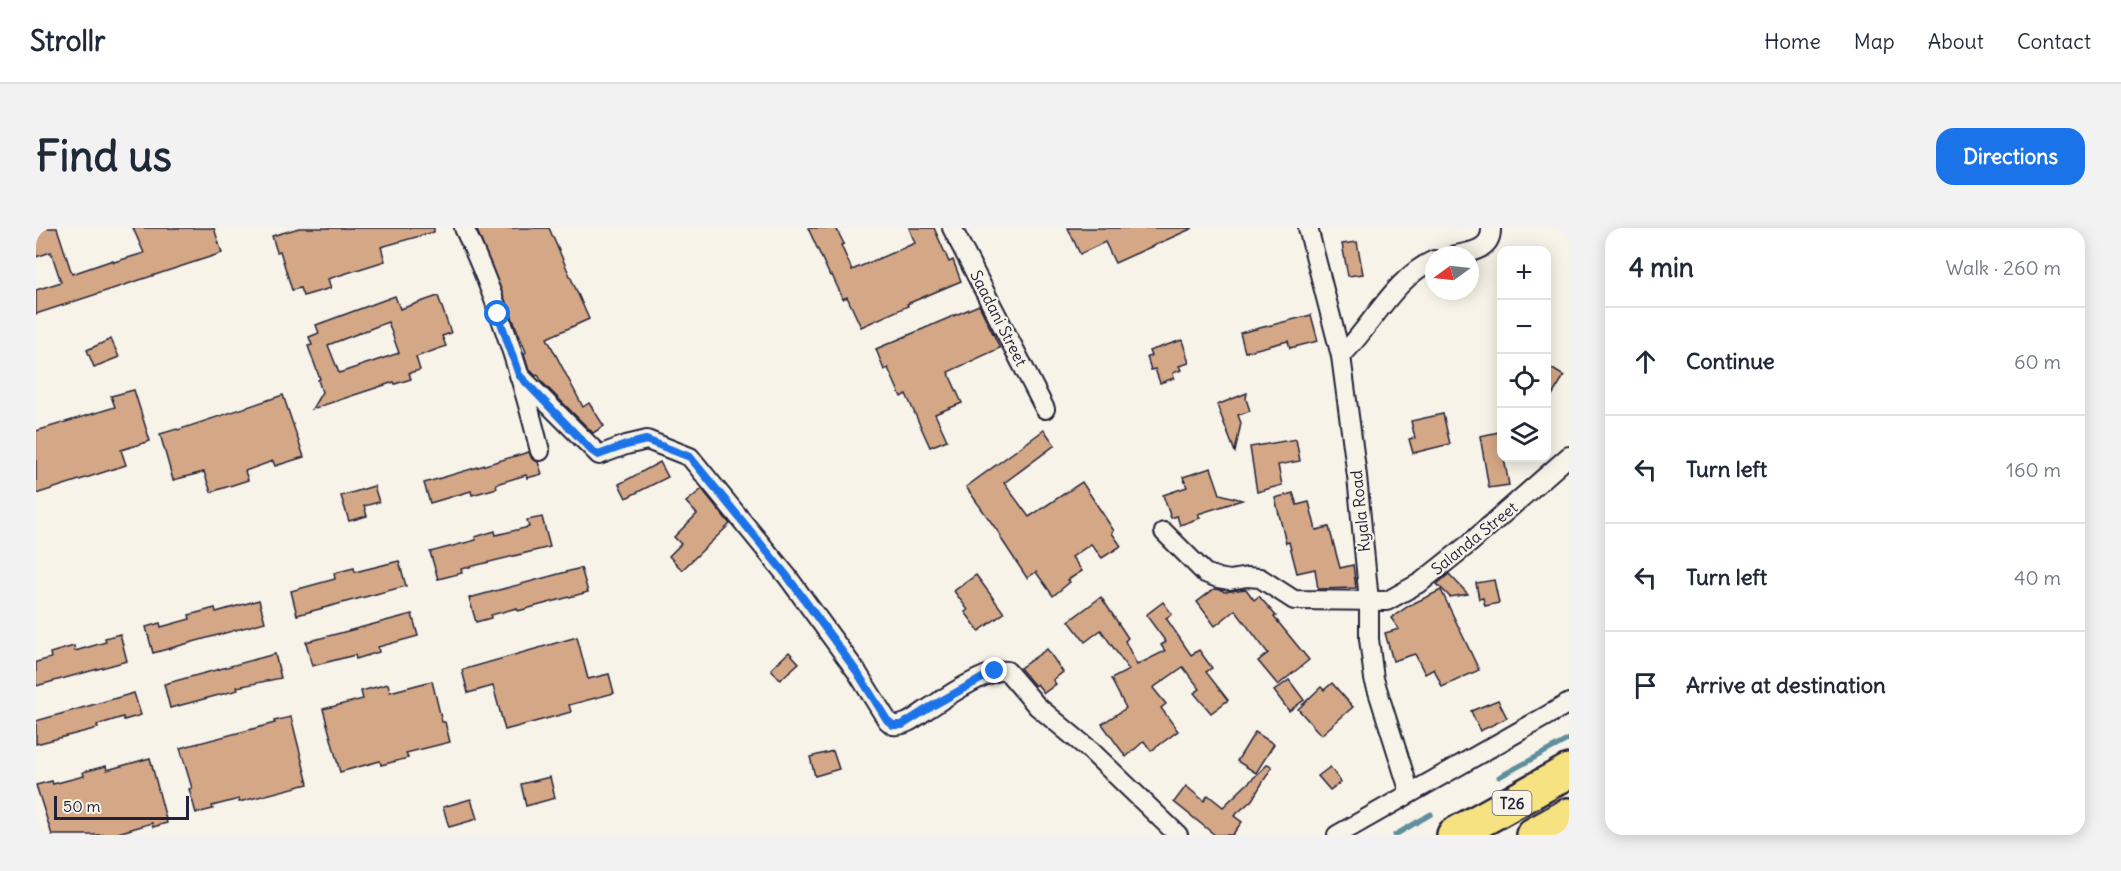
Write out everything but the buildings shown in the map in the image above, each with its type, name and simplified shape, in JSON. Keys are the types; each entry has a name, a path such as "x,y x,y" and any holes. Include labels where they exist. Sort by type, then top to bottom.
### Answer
{"highway":[{"name":"T26","path":"1454,835 1569,771"},
{"name":"T26","path":"1533,835 1569,815"}],"street":[{"path":"464,228 477,256 519,375 540,451"},
{"name":"Saadani Street","path":"952,228 1045,409"},
{"name":"Kyala Road","path":"1308,228 1341,356 1357,476 1374,679 1410,793"},
{"path":"1479,250 1491,237 1491,228"},
{"path":"1341,356 1357,341 1396,290 1413,272 1425,265"},
{"path":"519,375 598,455 646,440 690,457 787,576 857,672 887,720 893,725 902,725 995,671 1007,671 1036,706 1091,751 1178,835"},
{"name":"Salanda Street","path":"1164,532 1205,573 1218,578 1230,580 1247,577 1260,578 1294,600 1387,601 1421,582 1504,515 1569,456"},
{"path":"1337,835 1569,703"}],"waterway":[{"path":"1499,777 1569,739"},
{"path":"1395,835 1431,814"}],"route":[{"path":"498,314 519,375 592,451 598,455 646,440 690,457 787,576 857,672 887,720 893,725 902,725 995,671"}]}
